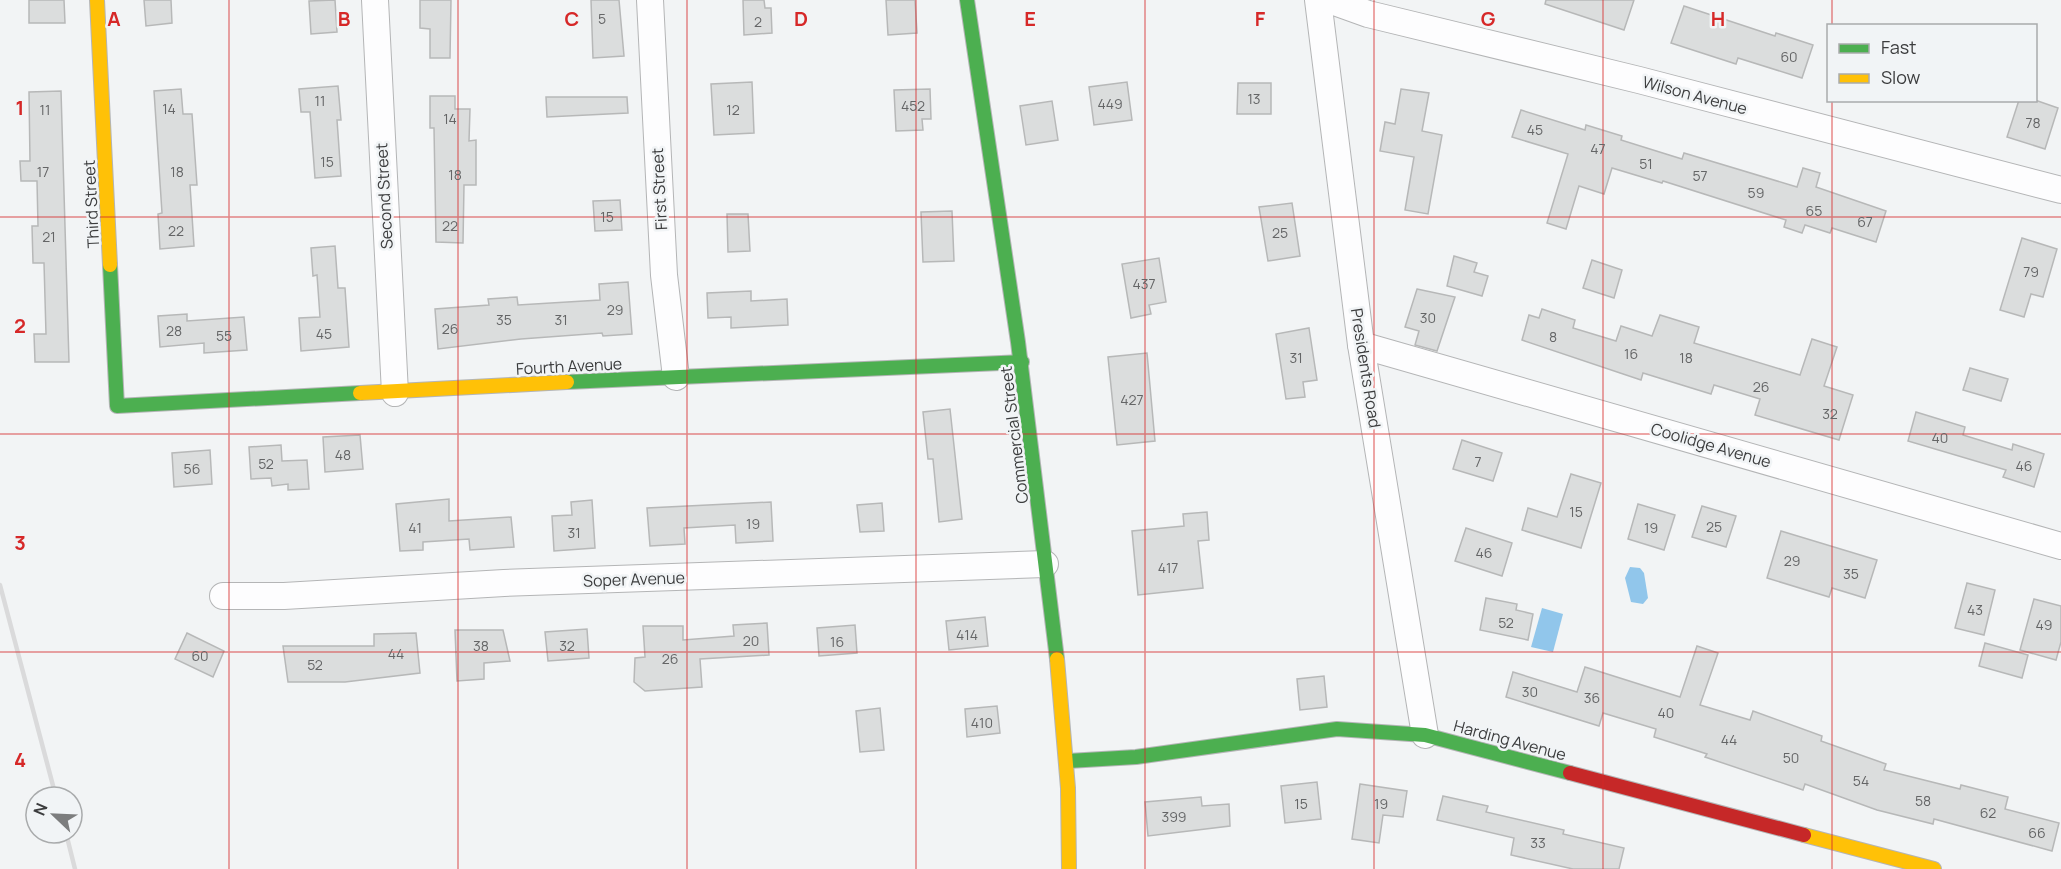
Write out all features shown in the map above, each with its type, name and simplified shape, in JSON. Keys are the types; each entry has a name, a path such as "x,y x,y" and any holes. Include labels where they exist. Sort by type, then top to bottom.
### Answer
{"street":[{"name":"Third Street","path":"97,0 117,406"},
{"name":"Second Street","path":"375,0 395,393"},
{"name":"First Street","path":"650,0 664,275 676,377"},
{"name":"Commercial Street","path":"967,0 1022,362 1068,761 1069,869"},
{"name":"Presidents Road","path":"1318,0 1362,345 1425,735"},
{"name":"Wilson Avenue","path":"1329,0 1368,14 1639,80 2061,190"},
{"name":"Coolidge Avenue","path":"1362,345 2061,546"},
{"name":"Fourth Avenue","path":"117,406 676,377 1022,362"},
{"name":"Soper Avenue","path":"223,596 284,596 504,583 1045,564"},
{"name":"Harding Avenue","path":"1068,761 1136,757 1337,729 1425,735 1934,869"}],"water":[{"path":"1630,567 1640,568 1644,573 1648,598 1643,604 1631,602 1625,578"},
{"path":"1542,608 1563,614 1553,652 1531,647"}],"building":[{"path":"29,0 64,0 65,23 29,23"},
{"path":"144,0 171,0 172,23 146,26"},
{"path":"335,0 337,32 311,34 309,1"},
{"path":"420,0 451,0 450,58 430,58 430,29 420,28"},
{"path":"591,0 619,0 624,56 593,58"},
{"path":"743,0 764,0 765,8 771,8 772,33 744,35"},
{"path":"886,0 915,0 917,33 888,35"},
{"path":"1546,0 1634,0 1624,30 1545,4"},
{"path":"1684,6 1775,36 1776,33 1813,45 1802,78 1738,58 1736,64 1671,43"},
{"path":"752,82 754,133 714,135 711,84"},
{"path":"1127,82 1132,120 1094,125 1089,87"},
{"path":"1238,83 1271,83 1271,114 1237,114"},
{"path":"338,86 341,120 337,120 341,176 315,178 310,112 301,112 299,89"},
{"path":"181,89 183,114 192,114 197,185 190,185 194,246 160,249 158,214 162,213 154,91"},
{"path":"930,89 931,119 922,119 923,130 896,131 894,90"},
{"path":"1401,89 1429,93 1422,131 1442,135 1428,214 1405,210 1414,157 1380,151 1385,122 1395,124"},
{"path":"61,91 69,362 35,362 34,334 46,334 44,263 33,263 32,226 38,226 37,181 21,181 20,161 30,161 29,92"},
{"path":"430,96 455,96 455,109 470,109 469,141 476,140 476,185 464,185 463,243 436,242 434,128 430,128"},
{"path":"546,97 627,97 628,113 547,117"},
{"path":"1052,101 1058,140 1026,145 1020,106"},
{"path":"2037,101 2058,108 2045,149 2007,137 2018,102"},
{"path":"1521,110 1585,130 1586,125 1622,136 1621,140 1682,159 1684,153 1797,187 1803,168 1820,173 1816,187 1886,211 1876,242 1832,228 1830,233 1805,225 1802,233 1784,227 1786,220 1663,181 1662,183 1612,168 1604,194 1579,186 1566,229 1547,223 1568,154 1512,137"},
{"path":"620,200 622,230 595,231 593,201"},
{"path":"1292,203 1300,256 1268,261 1259,207"},
{"path":"952,211 954,261 923,262 921,212"},
{"path":"727,214 748,214 750,251 728,252"},
{"path":"2022,238 2057,249 2043,297 2031,294 2024,317 2000,310"},
{"path":"335,246 338,288 345,288 349,347 301,351 299,318 320,317 317,275 313,276 311,248"},
{"path":"1454,256 1477,263 1474,272 1488,276 1482,296 1447,286"},
{"path":"1159,258 1166,302 1149,305 1151,314 1131,318 1122,264"},
{"path":"1592,260 1622,270 1614,298 1583,288"},
{"path":"628,282 632,334 603,336 602,333 521,339 438,349 435,309 489,305 488,299 517,297 518,305 600,300 599,284"},
{"path":"1417,289 1455,297 1437,351 1415,345 1419,331 1405,327"},
{"path":"751,291 751,301 787,299 788,325 731,328 731,317 708,318 707,293"},
{"path":"1542,309 1575,320 1573,328 1616,341 1621,326 1652,336 1660,315 1699,327 1694,343 1800,375 1812,339 1837,347 1824,386 1853,395 1839,440 1755,415 1760,399 1714,385 1711,394 1643,373 1641,380 1522,340 1529,315 1539,318"},
{"path":"187,314 187,321 244,317 247,350 204,353 204,343 160,347 158,316"},
{"path":"1309,328 1317,380 1303,382 1305,397 1286,399 1276,334"},
{"path":"1147,353 1155,441 1117,445 1108,357"},
{"path":"1970,368 2008,379 2001,401 1963,390"},
{"path":"950,409 962,519 939,522 933,459 928,459 923,412"},
{"path":"1916,412 1965,427 1963,435 2012,450 2013,444 2044,454 2034,487 2003,477 2006,470 1908,441"},
{"path":"360,435 363,469 325,472 323,437"},
{"path":"1462,440 1502,453 1493,481 1453,469"},
{"path":"281,445 282,461 307,460 309,489 288,490 288,484 272,486 271,478 251,479 249,447"},
{"path":"210,450 212,484 174,487 172,453"},
{"path":"1571,474 1601,483 1581,548 1522,530 1528,508 1557,517"},
{"path":"449,499 449,521 511,517 514,547 470,550 469,539 423,542 423,550 400,551 396,504"},
{"path":"592,500 595,548 554,551 552,516 572,515 571,502"},
{"path":"771,502 773,541 736,543 735,525 684,528 685,544 650,546 647,508"},
{"path":"882,503 884,531 860,532 857,505"},
{"path":"1638,504 1675,515 1664,550 1628,539"},
{"path":"1702,506 1736,516 1726,547 1692,537"},
{"path":"1207,512 1209,540 1198,541 1203,588 1138,595 1132,531 1184,526 1183,514"},
{"path":"1466,528 1512,543 1502,576 1455,561"},
{"path":"1781,531 1877,560 1865,598 1832,588 1829,597 1767,578"},
{"path":"1967,583 1995,590 1984,635 1955,628"},
{"path":"1486,598 1517,604 1516,610 1533,614 1528,640 1480,630"},
{"path":"2034,599 2061,606 2061,642 2056,660 2020,650"},
{"path":"985,617 988,646 949,650 946,621"},
{"path":"767,623 769,655 700,659 702,687 645,691 634,682 635,658 645,657 643,626 683,626 683,640 734,636 733,625"},
{"path":"855,625 857,653 819,656 817,628"},
{"path":"587,629 589,658 548,661 545,632"},
{"path":"455,630 503,630 510,661 484,663 484,679 457,681"},
{"path":"187,633 224,651 213,677 175,659"},
{"path":"416,633 420,673 345,682 288,682 283,646 374,646 374,634"},
{"path":"1985,643 2028,655 2022,678 1979,666"},
{"path":"1697,646 1718,653 1700,705 1750,720 1753,711 1822,736 1821,741 1886,764 1884,770 1960,789 1961,785 2008,797 2005,809 2059,823 2052,851 1934,819 1933,824 1877,810 1805,784 1803,790 1705,757 1707,754 1654,737 1656,729 1603,713 1599,726 1506,697 1513,672 1577,692 1585,667 1680,697"},
{"path":"1324,676 1327,707 1300,710 1297,679"},
{"path":"997,706 1000,733 967,737 965,709"},
{"path":"880,708 884,750 860,752 856,711"},
{"path":"1317,782 1321,819 1285,823 1281,786"},
{"path":"1360,784 1407,791 1403,817 1383,815 1379,843 1352,839"},
{"path":"1443,796 1488,806 1486,812 1564,830 1563,834 1624,848 1619,869 1573,869 1511,855 1514,838 1437,820"},
{"path":"1201,797 1202,806 1229,804 1230,826 1148,836 1145,802"}],"railway":[{"path":"0,585 53,785"},
{"path":"69,845 75,869"}],"traffic: fast":[{"path":"967,0 1018,342 1057,659"},
{"path":"110,265 117,406 360,393"},
{"path":"567,382 1022,362"},
{"path":"1068,761 1136,757 1337,729 1425,735 1570,773"}],"traffic: slow":[{"path":"97,0 110,265"},
{"path":"360,393 567,382"},
{"path":"1057,659 1068,788 1069,869"},
{"path":"1804,835 1934,869"}],"traffic: jam":[{"path":"1570,773 1804,835"}]}
